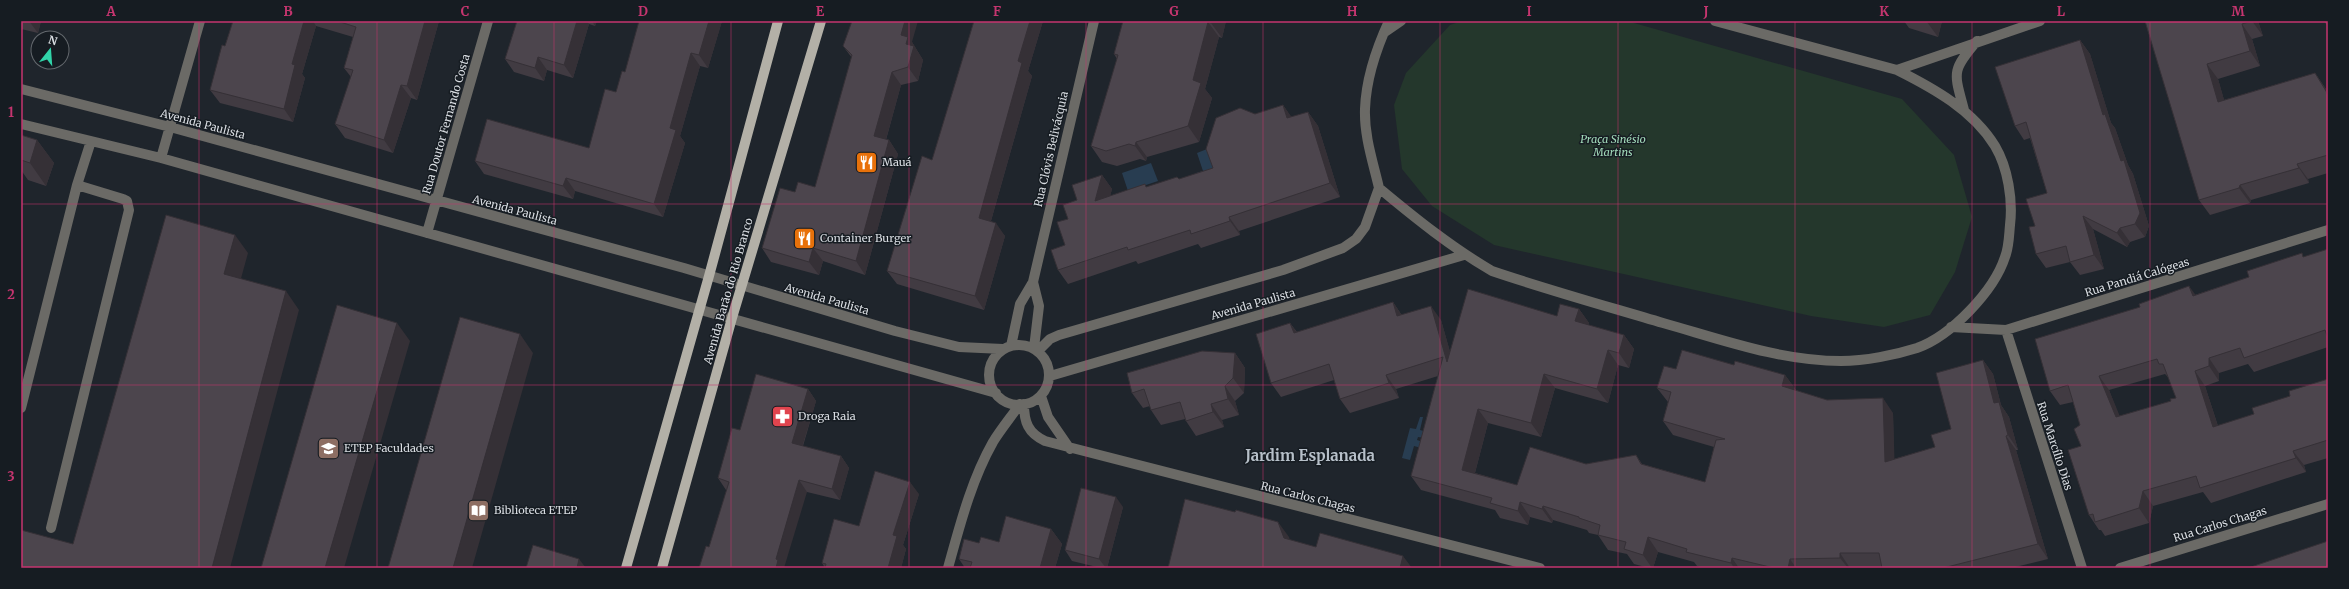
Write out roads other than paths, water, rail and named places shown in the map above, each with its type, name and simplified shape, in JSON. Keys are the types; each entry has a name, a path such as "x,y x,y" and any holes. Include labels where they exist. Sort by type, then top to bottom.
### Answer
{"main road":[{"name":"Avenida Barão do Rio Branco","path":"626,568 709,276 778,21"},
{"name":"Avenida Barão do Rio Branco","path":"662,568 732,318 821,21"}],"street":[{"path":"161,158 200,21"},
{"name":"Rua Doutor Fernando Costa","path":"427,233 488,21"},
{"name":"Rua Clóvis Belivácquia","path":"1007,348 1020,304 1032,282 1094,21"},
{"path":"1036,350 1050,339 1059,335 1283,270 1343,248 1356,239 1365,227 1379,188 1366,128 1365,109 1374,59 1389,21"},
{"path":"1384,32 1401,21"},
{"path":"1379,188 1420,222 1464,255 1492,271 1524,282 1715,338 1783,355 1841,361 1879,356 1918,348 1952,327 1986,293 2001,269 2006,255 2012,209 2003,164 1995,146 1983,130 1964,110 1922,83 1897,70 1715,21"},
{"path":"1897,70 1977,41 2040,21"},
{"path":"1964,110 1957,82 1957,72 1959,62 1977,41"},
{"name":"Avenida Paulista","path":"21,89 170,127 709,276 895,331 959,347 1007,348"},
{"path":"21,124 161,158 732,318 996,393 1011,403 1022,404 1033,402 1041,396 1047,387 1050,376 1048,367 1036,350 1027,346 1007,348 994,358 990,370 992,386 996,393"},
{"path":"21,408 77,186 91,141"},
{"path":"51,528 129,210 127,202 123,200 77,186"},
{"name":"Rua Pandiá Calógeas","path":"1952,327 2006,330 2328,230"},
{"name":"Avenida Paulista","path":"1050,376 1464,255"},
{"name":"Rua Clóvis Belivácquia","path":"1032,282 1039,306 1036,350"},
{"name":"Rua Marcílio Dias","path":"2006,330 2082,568"},
{"path":"1041,396 1048,416 1070,448"},
{"path":"948,568 966,506 978,473 994,441 1022,404"},
{"name":"Rua Carlos Chagas","path":"1022,404 1026,425 1036,437 1070,448 1540,568"},
{"name":"Rua Carlos Chagas","path":"2120,568 2328,504"}],"water":[{"path":"1207,149 1216,174 1199,180 1196,173 1203,171 1197,153"},
{"path":"1151,163 1158,181 1128,191 1122,173"},
{"path":"1420,417 1423,417 1420,430 1427,432 1425,438 1418,437 1417,440 1423,442 1421,448 1414,446 1410,460 1402,458 1410,428 1416,429"}],"place":[{"name":"Mauá","path":"866,162"},
{"name":"Container Burger","path":"804,238"},
{"name":"Droga Raia","path":"783,416"},
{"name":"ETEP Faculdades","path":"328,448"},
{"name":"Biblioteca ETEP","path":"478,510"}],"district":[{"name":"Jardim Esplanada","path":"1310,455"}],"park label":[{"name":"Praça Sinésio Martins","path":"1613,145"}]}
